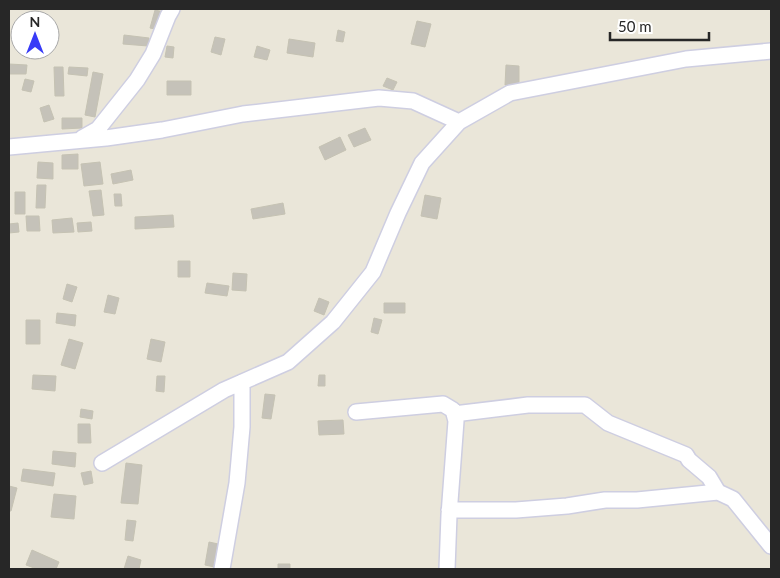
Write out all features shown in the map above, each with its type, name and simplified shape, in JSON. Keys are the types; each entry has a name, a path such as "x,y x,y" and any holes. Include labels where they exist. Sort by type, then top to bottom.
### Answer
{"street":[{"path":"76,142 98,130 137,80 153,54 172,9"},
{"path":"102,463 224,390 288,362 333,322 373,272 422,163 459,122 510,93 686,59 771,51"},
{"path":"9,147 76,142 162,130 243,114 379,98 413,102 459,122"},
{"path":"222,569 237,483 242,427 242,382"},
{"path":"356,412 443,404 453,410 456,421 446,569"},
{"path":"454,414 528,405 585,405 608,423 686,455 689,460 709,477 718,492"},
{"path":"449,510 516,510 567,506 605,500 636,500 718,492 733,499 771,546"}],"building":[{"path":"155,10 164,12 160,30 150,28"},
{"path":"417,21 431,24 425,47 411,44"},
{"path":"338,30 345,32 343,42 336,41"},
{"path":"124,35 149,38 148,46 123,44"},
{"path":"215,37 225,39 221,55 211,52"},
{"path":"289,39 315,43 313,57 287,53"},
{"path":"167,46 174,47 173,58 165,57"},
{"path":"257,46 270,50 267,60 254,57"},
{"path":"9,64 27,65 26,74 9,74"},
{"path":"506,65 519,66 519,86 505,85"},
{"path":"54,67 63,67 64,96 55,96"},
{"path":"69,67 88,68 87,76 68,74"},
{"path":"93,72 103,74 95,117 85,115"},
{"path":"387,78 397,82 393,90 383,86"},
{"path":"25,79 34,81 31,92 22,90"},
{"path":"167,81 191,81 191,95 167,95"},
{"path":"49,105 54,119 44,122 40,108"},
{"path":"62,118 82,118 82,128 62,129"},
{"path":"365,128 371,140 354,147 348,135"},
{"path":"340,137 346,150 325,160 319,147"},
{"path":"78,154 78,169 62,169 62,155"},
{"path":"38,162 53,163 53,179 37,178"},
{"path":"100,162 103,184 84,186 81,164"},
{"path":"131,170 133,180 113,184 111,174"},
{"path":"37,185 46,185 45,208 36,208"},
{"path":"101,190 104,215 93,216 89,191"},
{"path":"15,192 25,192 25,214 15,214"},
{"path":"114,194 121,194 122,206 115,206"},
{"path":"425,195 441,198 437,219 421,216"},
{"path":"283,203 285,214 253,219 251,209"},
{"path":"173,215 174,227 135,229 135,217"},
{"path":"26,216 39,216 40,231 27,231"},
{"path":"72,218 74,232 53,233 52,220"},
{"path":"91,222 92,231 78,232 77,223"},
{"path":"18,223 19,232 9,233 9,224"},
{"path":"178,261 190,261 190,277 178,277"},
{"path":"233,273 247,274 246,291 232,290"},
{"path":"207,283 229,286 227,296 205,293"},
{"path":"67,284 77,287 72,302 63,299"},
{"path":"108,295 119,298 115,314 104,312"},
{"path":"319,298 329,302 324,315 314,311"},
{"path":"384,303 405,303 405,313 384,313"},
{"path":"57,313 76,315 75,326 56,323"},
{"path":"374,318 382,320 378,334 371,332"},
{"path":"26,320 40,320 40,344 26,344"},
{"path":"69,339 83,343 75,369 61,365"},
{"path":"151,339 165,342 161,362 147,359"},
{"path":"33,375 56,376 55,391 32,389"},
{"path":"319,375 325,375 325,386 318,386"},
{"path":"157,376 165,376 164,392 156,391"},
{"path":"265,394 275,395 271,419 262,418"},
{"path":"81,409 93,411 92,419 80,417"},
{"path":"343,420 344,434 319,435 318,421"},
{"path":"78,424 90,424 91,443 78,443"},
{"path":"53,451 76,453 75,467 52,464"},
{"path":"126,463 142,465 138,504 121,503"},
{"path":"23,469 55,473 53,486 21,481"},
{"path":"91,471 93,483 84,485 81,473"},
{"path":"9,486 17,488 11,511 9,511"},
{"path":"54,494 76,496 74,519 51,517"},
{"path":"127,520 136,521 133,541 125,540"},
{"path":"209,542 223,545 219,568 205,565"},
{"path":"32,550 59,562 56,569 37,569 26,565"},
{"path":"128,556 141,560 139,569 124,569"},
{"path":"278,564 290,564 290,569 278,569"}]}
